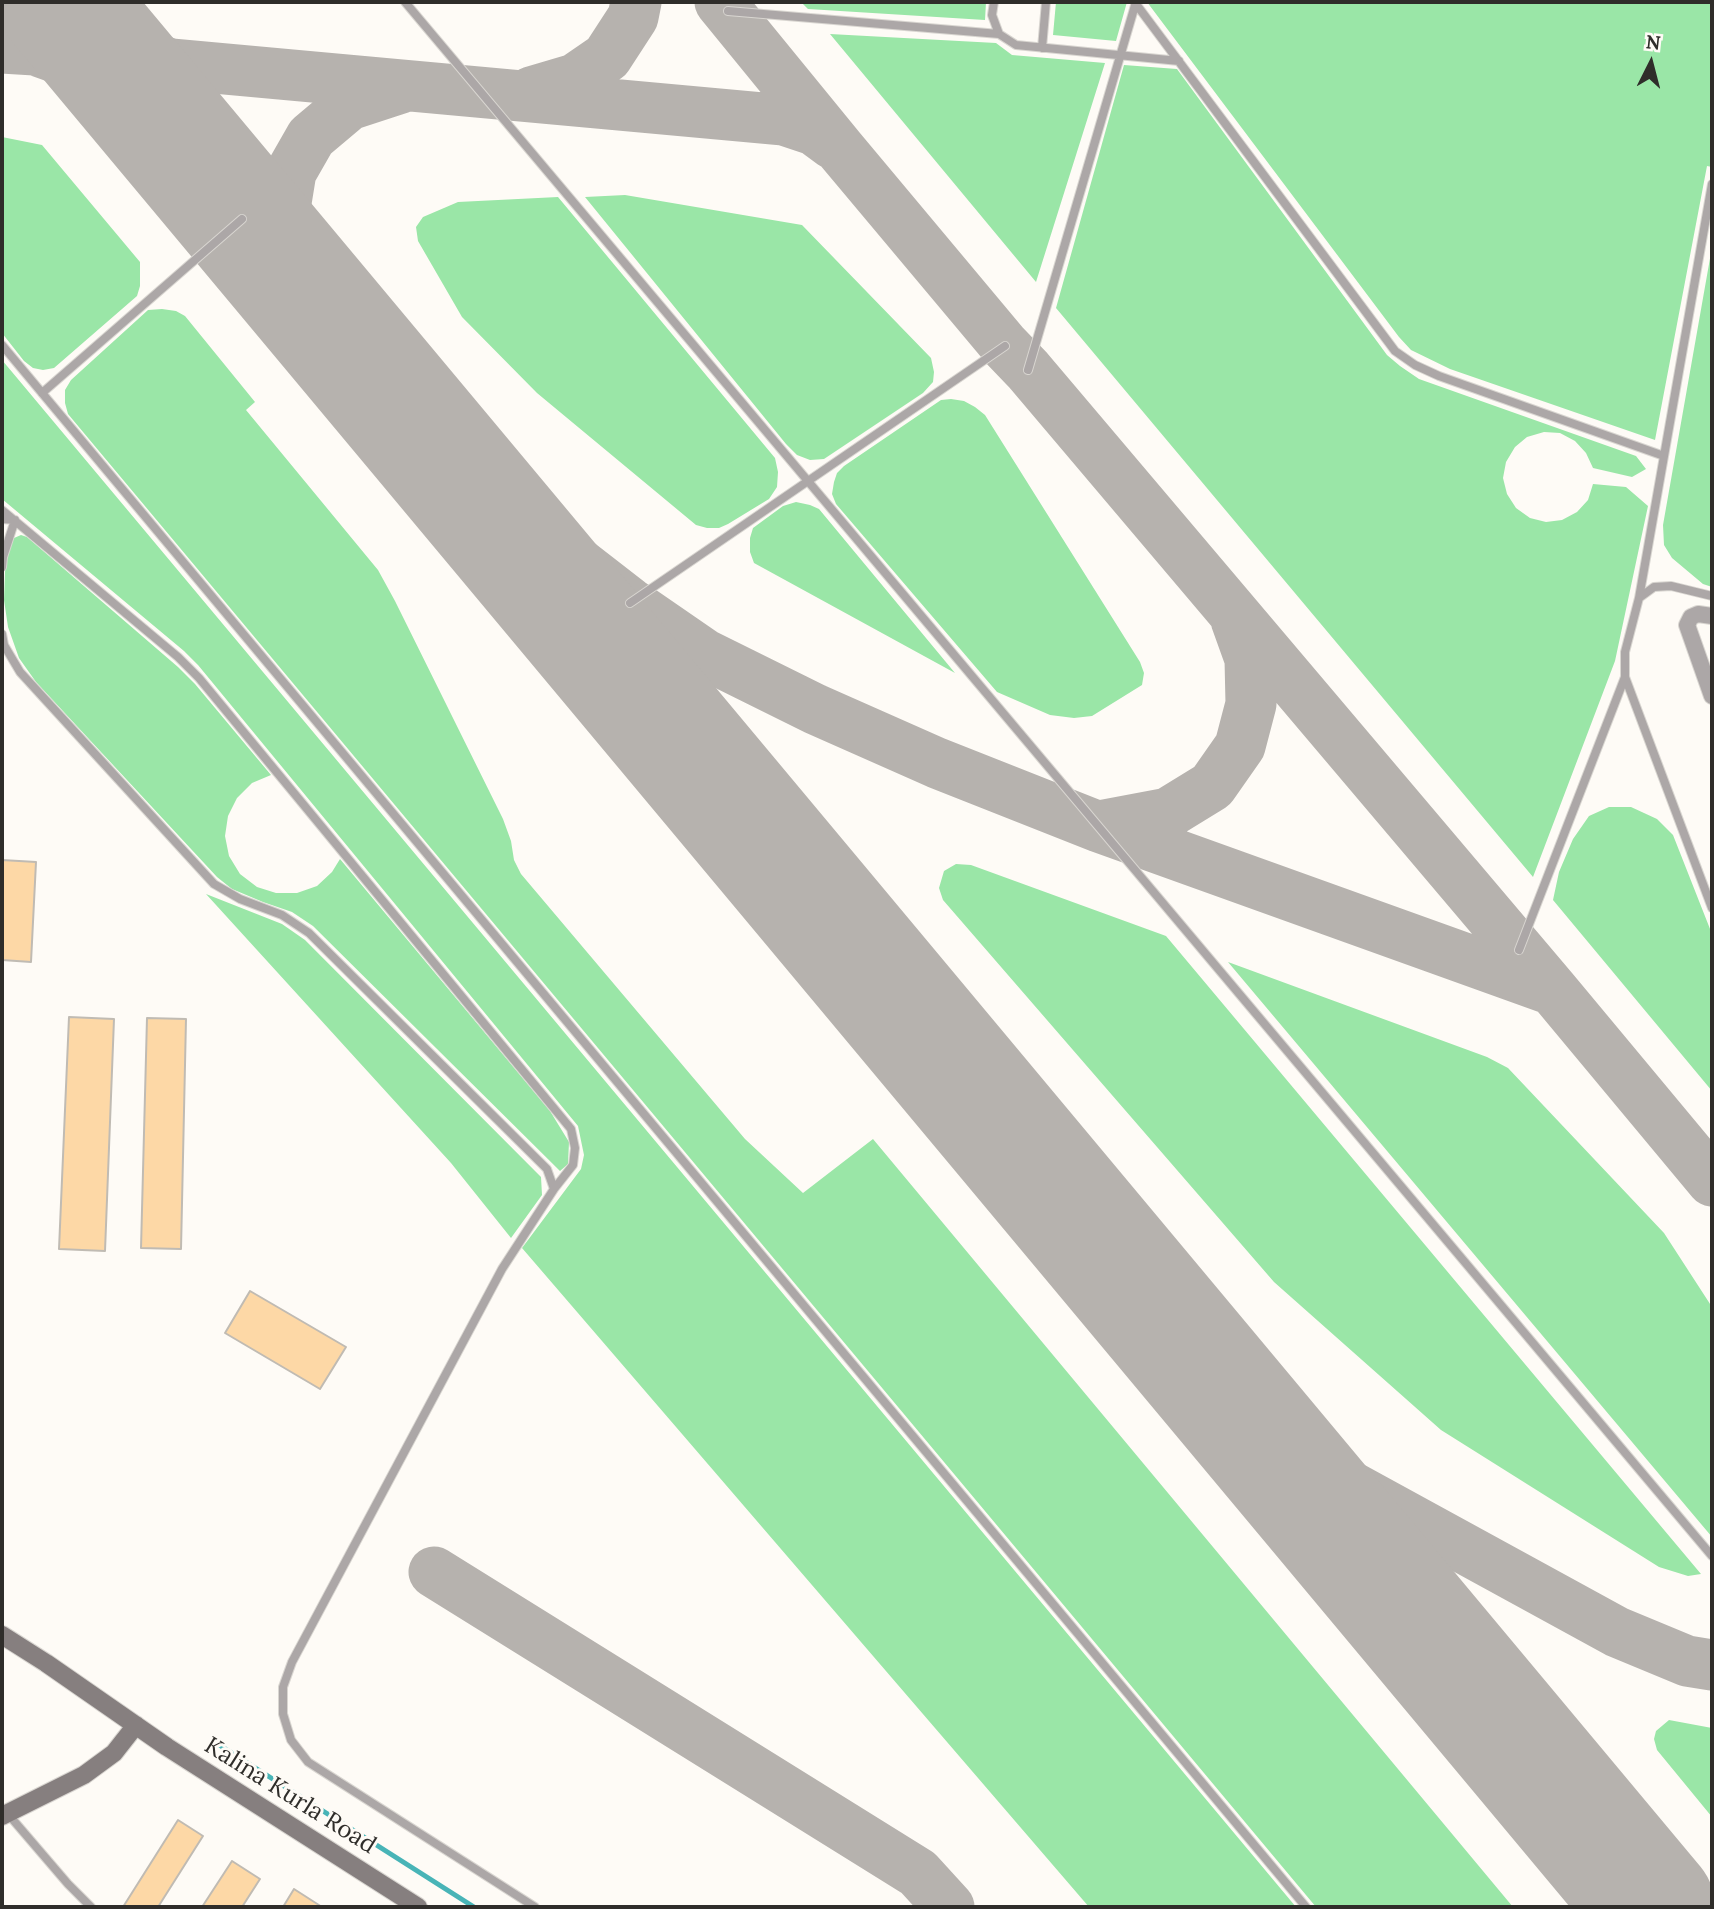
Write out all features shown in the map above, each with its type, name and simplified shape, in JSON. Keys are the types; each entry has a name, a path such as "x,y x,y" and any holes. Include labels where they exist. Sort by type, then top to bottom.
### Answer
{"street":[{"path":"1712,616 1698,614 1691,617 1687,625 1712,696"},
{"name":"Kalina Kurla Road","path":"2,1635 167,1747 418,1907"},
{"path":"5,1815 85,1775 114,1754 136,1725"}],"lane":[{"path":"405,2 1712,1556"},
{"path":"994,2 992,15 999,34"},
{"path":"1042,48 1046,2"},
{"path":"1028,370 1136,3"},
{"path":"1136,3 1395,351 1415,365 1439,376 1664,456"},
{"path":"727,11 999,34 1016,45 1179,61"},
{"path":"1712,184 1639,598 1625,652 1625,677 1712,908"},
{"path":"42,393 242,219"},
{"path":"2,345 1306,1907"},
{"path":"630,603 1005,346"},
{"path":"2,510 178,657 199,678 571,1129 575,1148 573,1165 554,1189 502,1269 292,1661 283,1687 283,1714 291,1740 308,1762 535,1907"},
{"path":"2,519 15,520"},
{"path":"2,567 15,520"},
{"path":"1639,598 1654,587 1671,586 1712,596"},
{"path":"2,634 4,645 20,673 214,884 240,899 282,915 309,933 547,1168 554,1189"},
{"path":"1520,950 1625,677"},
{"path":"5,1815 91,1907"}],"green space":[{"path":"801,2 986,2 985,20 808,9"},
{"path":"1056,2 1127,2 1116,41 1053,35"},
{"path":"1147,2 1712,2 1712,167 1707,166 1655,440 1450,369 1411,350"},
{"path":"830,34 996,43 1012,55 1105,63 1036,282"},
{"path":"1124,65 1177,69 1387,355 1400,366 1419,379 1636,456 1646,469 1632,477 1593,468 1586,453 1575,441 1560,433 1544,432 1527,437 1515,447 1506,462 1503,478 1507,494 1516,508 1530,518 1546,522 1562,520 1577,512 1588,500 1593,484 1626,487 1648,506 1615,661 1533,877 1056,308"},
{"path":"2,137 42,145 140,262 140,286 137,296 54,368 33,368 2,333"},
{"path":"625,195 802,225 931,358 933,382 923,393 824,459 810,460 797,455 585,197"},
{"path":"558,197 775,458 777,487 769,499 728,524 719,528 696,525 537,393 462,317 418,241 416,227 423,217 458,202"},
{"path":"1712,247 1712,587 1703,584 1672,558 1664,545 1663,525"},
{"path":"148,310 176,311 185,316 255,402 246,410 378,570 503,819 514,860 521,874 745,1139 803,1193 873,1139 1513,1907 1316,1907 68,414 65,390 71,380"},
{"path":"2,360 1296,1907 1089,1907 522,1248 581,1169 584,1155 578,1126 198,665 2,499"},
{"path":"941,400 964,401 985,415 1140,662 1144,673 1142,685 1092,716 1074,718 1050,715 997,692 836,504 832,494 834,482 837,473 844,466"},
{"path":"796,502 819,509 955,673 754,563 750,552 753,528 783,506"},
{"path":"21,535 27,537 178,667 271,775 252,783 237,798 228,816 225,836 229,856 240,874 257,887 276,893 297,893 317,886 332,872 340,859 550,1111 569,1142 568,1164 560,1171 313,926 292,912 232,889 217,877 36,682 19,658 8,627 4,600 6,546"},
{"path":"1609,807 1631,807 1657,819 1673,835 1712,934 1712,1091 1553,900 1559,872 1573,839 1589,816"},
{"path":"956,864 971,865 1166,936 1701,1574 1688,1576 1659,1567 1441,1430 1274,1282 943,900 939,888 944,871"},
{"path":"206,894 282,924 305,940 541,1177 542,1195 511,1238 451,1163"},
{"path":"1228,962 1487,1057 1508,1068 1664,1233 1712,1307 1712,1537"},
{"path":"1669,1720 1712,1728 1712,1817 1657,1750 1654,1739 1656,1731"}],"building":[{"path":"2,860 36,862 31,962 2,960"},
{"path":"69,1017 114,1019 105,1251 59,1249"},
{"path":"147,1018 186,1019 181,1249 141,1248"},
{"path":"250,1291 346,1347 320,1389 225,1333"},
{"path":"178,1820 203,1836 158,1907 123,1907"},
{"path":"232,1861 260,1879 242,1907 202,1907"},
{"path":"294,1889 322,1907 283,1907"}],"waterway":[{"path":"213,1741 474,1907"}],"taxiway":[{"path":"62,2 108,42 171,64 784,120 814,130 833,144"},
{"path":"531,92 575,79 607,57 633,17 636,2"},
{"path":"720,2 1005,346 1712,1181"},
{"path":"2,48 35,50 88,69 149,107"},
{"path":"294,281 284,215 291,172 311,137 349,105 401,88"},
{"path":"408,418 572,558 630,603 704,654 815,709 937,763 1099,827 1550,989"},
{"path":"1099,826 1168,813 1212,786 1240,746 1251,704 1250,659 1236,620"},
{"path":"1257,1435 1617,1632 1687,1661 1712,1665"},
{"path":"434,1572 918,1873 949,1907"}],"runway":[{"path":"61,2 1652,1907"}]}
